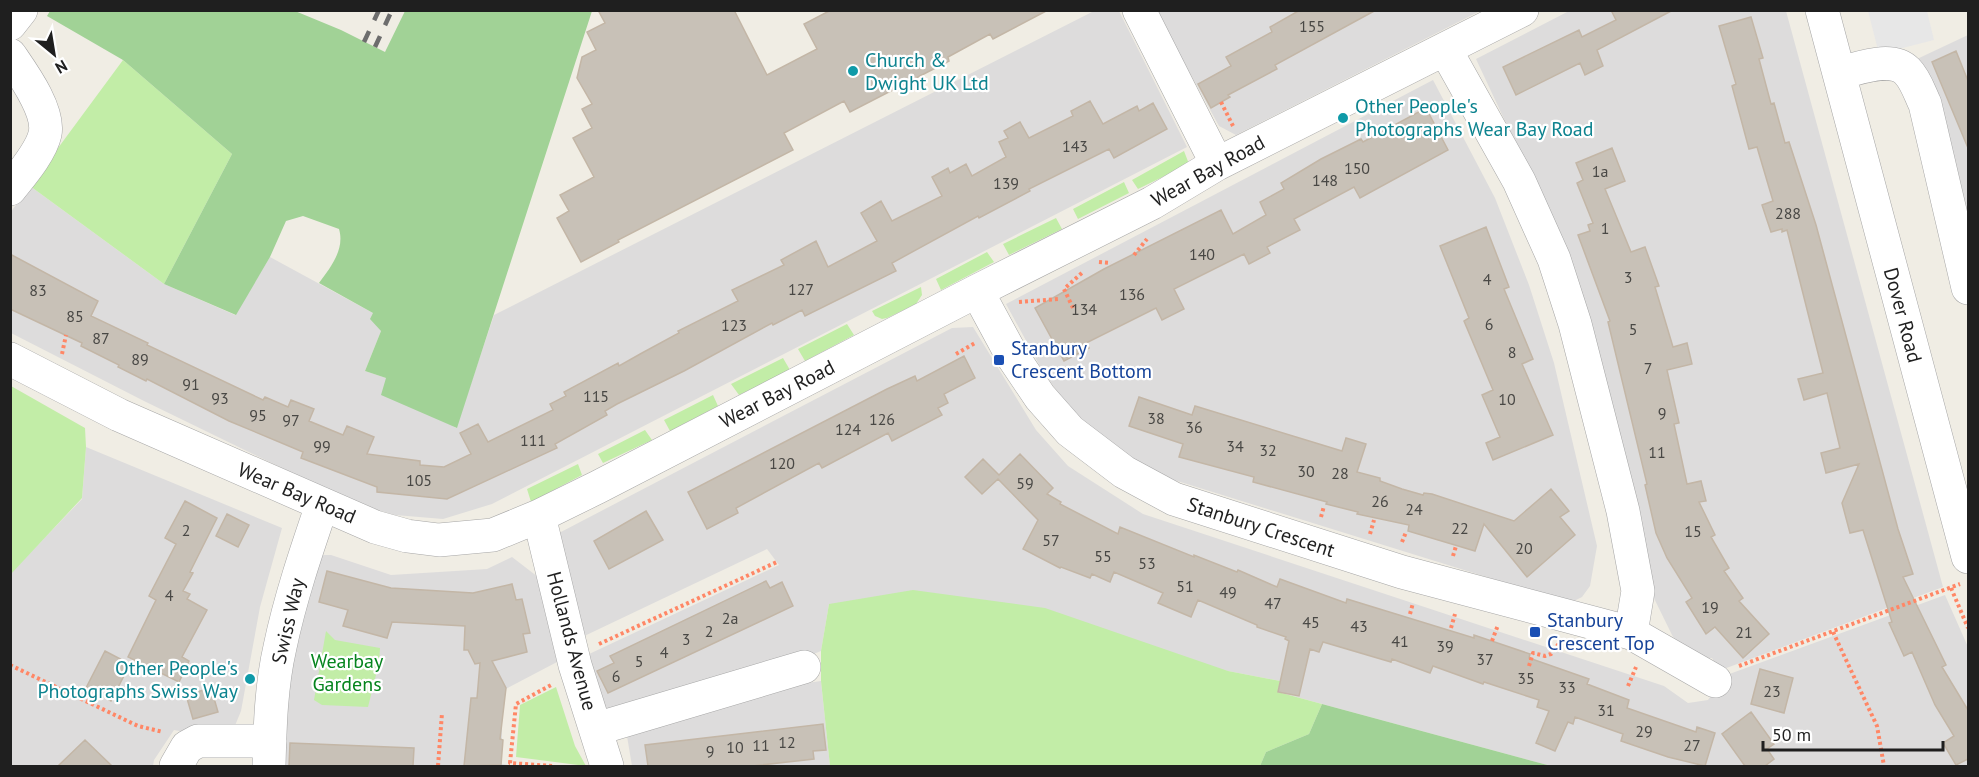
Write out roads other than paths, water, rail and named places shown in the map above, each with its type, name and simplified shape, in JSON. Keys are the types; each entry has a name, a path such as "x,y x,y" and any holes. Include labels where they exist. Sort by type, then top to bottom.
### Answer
{"street":[{"path":"10,24 21,10"},
{"path":"1138,10 1217,164"},
{"name":"Wear Bay Road","path":"10,359 118,415 375,527 406,536 439,540 493,535 539,516 1152,203 1217,164 1522,10"},
{"name":"Dover Road","path":"1822,10 1968,557"},
{"path":"1445,49 1519,181 1554,259 1578,333 1623,511 1638,591 1635,646"},
{"path":"1839,73 1883,64 1898,57 1915,82 1925,104 1968,288"},
{"path":"10,189 45,135 45,124 38,100 12,61"},
{"name":"Stanbury Crescent","path":"976,291 1011,354 1040,397 1070,431 1124,472 1174,499 1726,674"},
{"name":"Swiss Way","path":"176,766 187,747 198,741 235,741 269,754 272,693 279,648 296,582 322,505"},
{"name":"Hollands Avenue","path":"539,516 575,665 607,766"},
{"path":"596,729 804,667"}],"railway":[{"path":"364,42 379,10"},
{"path":"375,47 392,10"}],"place":[{"name":"Church & Dwight UK Ltd","path":"853,71"},
{"name":"Other People's Photographs Wear Bay Road","path":"1343,118"},
{"name":"Stanbury Crescent Bottom","path":"999,360"},
{"name":"Stanbury Crescent Top","path":"1535,632"},
{"name":"Other People's Photographs Swiss Way","path":"250,679"}],"park label":[{"name":"Wearbay Gardens","path":"347,672"}]}
